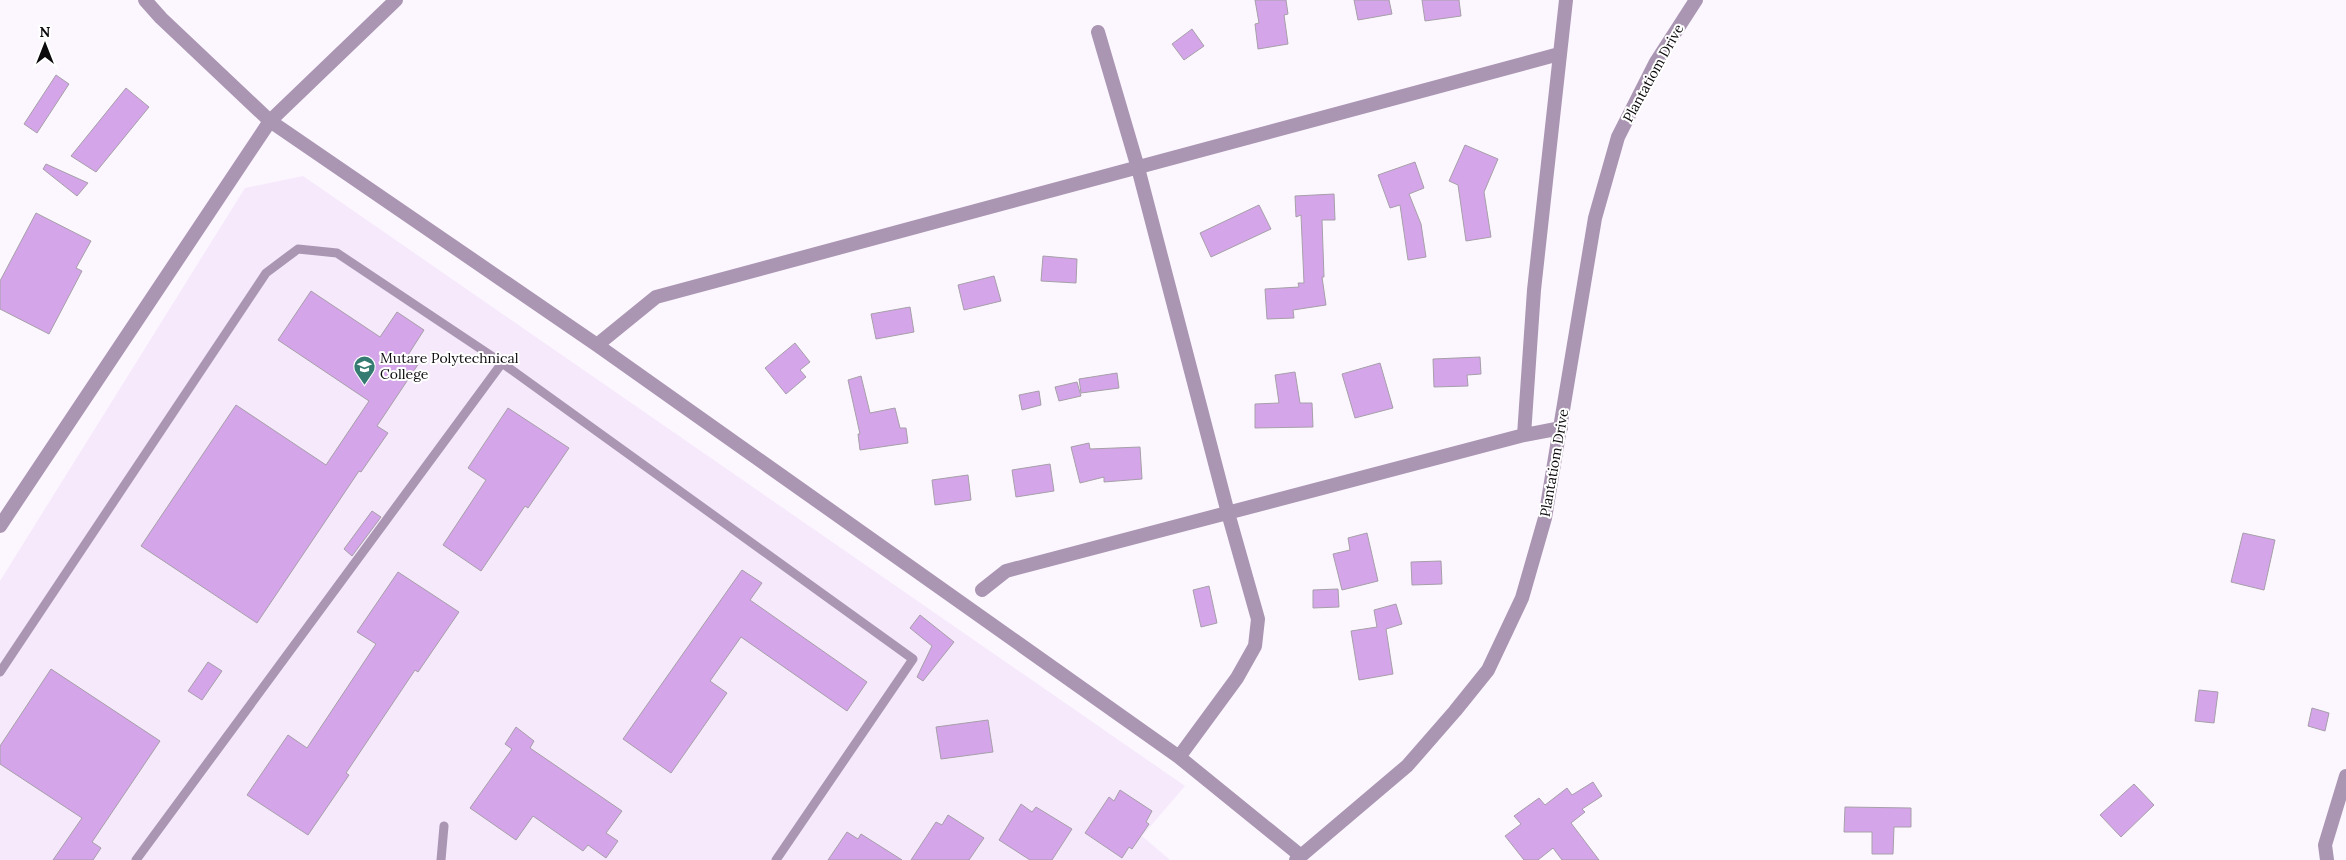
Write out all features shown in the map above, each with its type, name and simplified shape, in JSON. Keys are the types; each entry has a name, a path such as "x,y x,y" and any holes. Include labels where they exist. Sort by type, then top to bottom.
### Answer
{"street":[{"path":"145,0 161,18 270,120 597,345 1179,757 1301,859"},
{"path":"0,526 270,120 396,0"},
{"path":"1524,435 1534,290 1566,0"},
{"name":"Plantatiom Drive","path":"1301,859 1407,766 1488,670 1522,598 1545,518 1595,218 1618,137 1656,62 1696,0"},
{"path":"1098,32 1138,168 1228,513 1258,618 1255,646 1237,678 1179,757"},
{"path":"597,345 656,297 1560,54"},
{"path":"982,590 1006,571 1524,435 1561,428"},
{"path":"2327,860 2324,845 2346,776"}],"lane":[{"path":"0,672 266,273 298,249 336,253 502,364 913,659 776,860"},
{"path":"136,860 502,364"},
{"path":"441,860 444,826"}],"shaded area":[{"name":"Mutare Polytechnical College","path":"303,176 1185,786 1142,836 1170,860 0,860 0,581 245,188"}],"building":[{"path":"1255,0 1286,0 1288,14 1284,15 1288,44 1258,49 1255,24 1259,23"},
{"path":"1354,0 1389,0 1392,14 1358,20"},
{"path":"1422,0 1459,0 1461,16 1425,21"},
{"path":"1192,29 1204,46 1184,60 1172,44"},
{"path":"56,75 69,84 37,133 24,124"},
{"path":"126,88 149,107 96,172 71,156"},
{"path":"1465,145 1498,159 1484,192 1491,237 1466,241 1458,185 1449,181"},
{"path":"1415,162 1424,188 1409,194 1421,224 1426,257 1408,260 1400,205 1390,208 1378,175"},
{"path":"46,164 88,183 77,196 43,169"},
{"path":"1334,194 1335,220 1322,220 1324,277 1322,277 1326,305 1293,310 1294,318 1267,319 1265,289 1299,287 1298,283 1304,283 1301,215 1296,217 1295,196"},
{"path":"1259,205 1271,229 1211,257 1200,233"},
{"path":"36,213 91,241 76,268 82,271 49,334 0,309 0,281"},
{"path":"1043,256 1077,259 1076,283 1041,281"},
{"path":"994,276 1001,301 964,310 958,285"},
{"path":"311,291 380,337 397,312 424,330 408,355 419,363 377,426 388,433 361,472 359,471 257,623 141,546 236,405 326,465 369,401 278,340"},
{"path":"910,307 914,332 876,339 871,314"},
{"path":"795,343 810,362 800,370 806,377 786,394 765,368"},
{"path":"1480,357 1481,374 1467,375 1468,386 1434,387 1433,359"},
{"path":"1380,363 1393,408 1355,418 1342,374"},
{"path":"1295,372 1300,403 1312,403 1313,427 1255,428 1255,404 1279,403 1275,375"},
{"path":"1117,373 1119,388 1081,393 1079,379"},
{"path":"861,376 870,413 895,408 900,428 906,428 908,443 860,450 858,434 860,434 848,380"},
{"path":"1077,382 1081,396 1059,401 1055,387"},
{"path":"1039,391 1041,405 1022,410 1019,395"},
{"path":"508,408 569,448 528,508 525,506 481,571 443,545 486,480 468,468"},
{"path":"1089,443 1090,449 1140,447 1142,479 1104,482 1104,477 1080,483 1071,447"},
{"path":"1050,464 1054,491 1016,497 1012,470"},
{"path":"968,475 971,500 935,505 932,480"},
{"path":"372,511 381,517 352,556 344,549"},
{"path":"1367,533 1378,581 1342,590 1333,554 1350,550 1348,538"},
{"path":"2243,533 2275,540 2264,590 2231,582"},
{"path":"1441,561 1442,584 1412,585 1411,562"},
{"path":"742,570 762,583 750,600 867,682 847,711 741,637 710,681 727,693 671,773 623,739"},
{"path":"398,572 459,612 418,672 415,670 346,773 349,775 308,835 247,795 288,735 307,748 376,644 357,632"},
{"path":"1209,586 1217,623 1201,627 1193,590"},
{"path":"1338,589 1339,607 1313,608 1313,590"},
{"path":"1396,604 1402,624 1386,629 1393,674 1359,680 1351,631 1377,627 1374,610"},
{"path":"920,615 954,642 923,681 917,677 932,646 910,628"},
{"path":"208,662 222,671 202,700 188,691"},
{"path":"51,669 160,741 92,842 101,848 93,860 53,860 82,818 0,764 0,746"},
{"path":"2199,690 2218,692 2214,723 2195,721"},
{"path":"2312,708 2329,713 2325,731 2308,726"},
{"path":"988,720 993,752 941,759 936,727"},
{"path":"516,727 534,741 530,748 622,811 606,833 618,841 606,858 588,845 583,851 533,816 516,840 470,808 512,749 505,744"},
{"path":"1593,782 1602,796 1582,809 1585,812 1571,823 1599,860 1562,860 1553,848 1538,860 1524,860 1505,836 1521,824 1514,816 1539,798 1545,805 1567,788 1572,795"},
{"path":"2134,784 2154,805 2121,837 2100,815"},
{"path":"1120,790 1152,811 1146,822 1149,824 1132,849 1129,847 1122,858 1085,833 1109,797 1114,801"},
{"path":"1021,804 1032,812 1036,807 1072,829 1052,860 1030,860 999,840"},
{"path":"1845,807 1911,808 1911,827 1894,827 1893,854 1872,854 1872,832 1844,832"},
{"path":"948,815 984,838 969,860 911,860 936,822 942,825"},
{"path":"847,832 858,839 861,834 902,860 828,860"}],"place":[{"name":"Mutare Polytechnical College","path":"364,385"}]}
